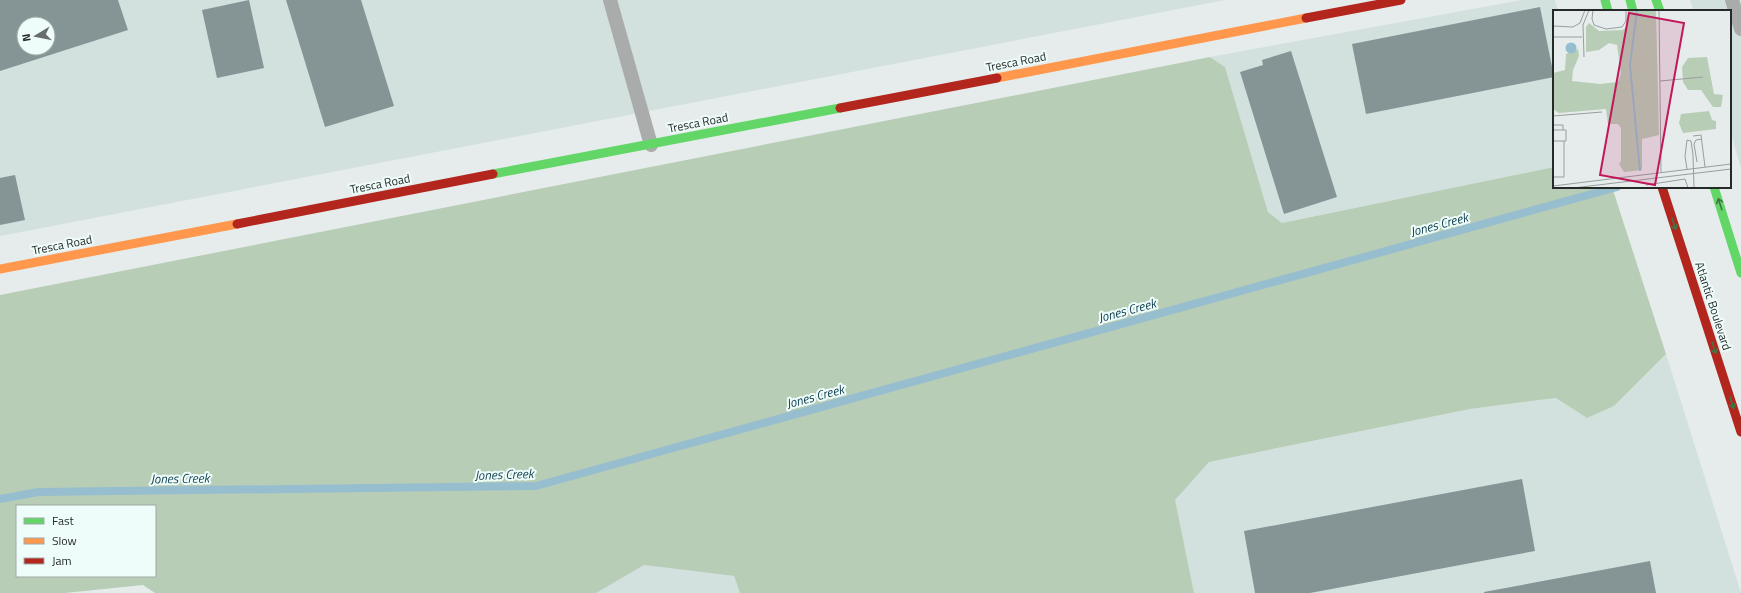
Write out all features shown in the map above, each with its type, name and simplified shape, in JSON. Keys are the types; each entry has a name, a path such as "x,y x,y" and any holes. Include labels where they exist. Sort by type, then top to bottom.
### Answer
{"main road":[{"name":"Tresca Road","path":"0,269 1401,0"},
{"path":"1605,0 1608,10"},
{"path":"1630,0 1633,10"},
{"path":"1656,0 1660,10"},
{"name":"Atlantic Boulevard","path":"1662,188 1741,432"},
{"path":"1714,188 1741,273"}],"lane":[{"path":"610,0 651,145"},
{"path":"1732,0 1741,29"}],"shaded area":[{"path":"0,0 1225,0 0,236"},
{"path":"1522,0 1555,0 1558,10 1553,10 1553,167 1282,223 1268,212 1225,67 1210,57"},
{"path":"1690,0 1741,0 1741,168 1731,134 1731,10 1694,10"},
{"path":"1666,354 1741,593 1194,593 1174,500 1209,462 1470,409 1557,398 1587,418 1614,406"},
{"path":"644,565 734,576 740,593 596,593"}],"green space":[{"path":"1210,57 1225,67 1268,212 1282,223 1553,167 1553,188 1612,188 1666,354 1614,406 1587,418 1556,398 1470,409 1209,462 1175,500 1194,593 740,593 734,576 644,565 596,593 155,593 143,585 65,593 0,593 0,295"}],"building":[{"path":"0,0 118,0 128,30 56,53 56,16 16,16 16,56 47,56 0,71"},
{"path":"249,0 264,68 217,78 202,10"},
{"path":"286,0 361,0 394,106 325,127"},
{"path":"1540,7 1553,77 1366,114 1352,44"},
{"path":"1291,51 1337,197 1284,214 1240,72 1263,65 1262,60"},
{"path":"15,175 25,220 0,225 0,178"},
{"path":"1522,479 1535,551 1310,593 1255,593 1244,531"},
{"path":"1650,561 1656,593 1484,593 1484,592"}],"waterway":[{"name":"Jones Creek","path":"0,499 38,492 536,486 1613,188"}],"traffic: fast":[{"path":"1605,0 1608,10"},
{"path":"1630,0 1633,10"},
{"path":"1656,0 1660,10"},
{"path":"493,174 840,108"},
{"path":"1714,188 1741,273"}],"traffic: slow":[{"path":"997,78 1306,18"},
{"path":"0,269 237,224"}],"traffic: jam":[{"path":"1306,18 1401,0"},
{"path":"840,108 997,78"},
{"path":"237,224 493,174"},
{"path":"1662,188 1741,432"}]}
